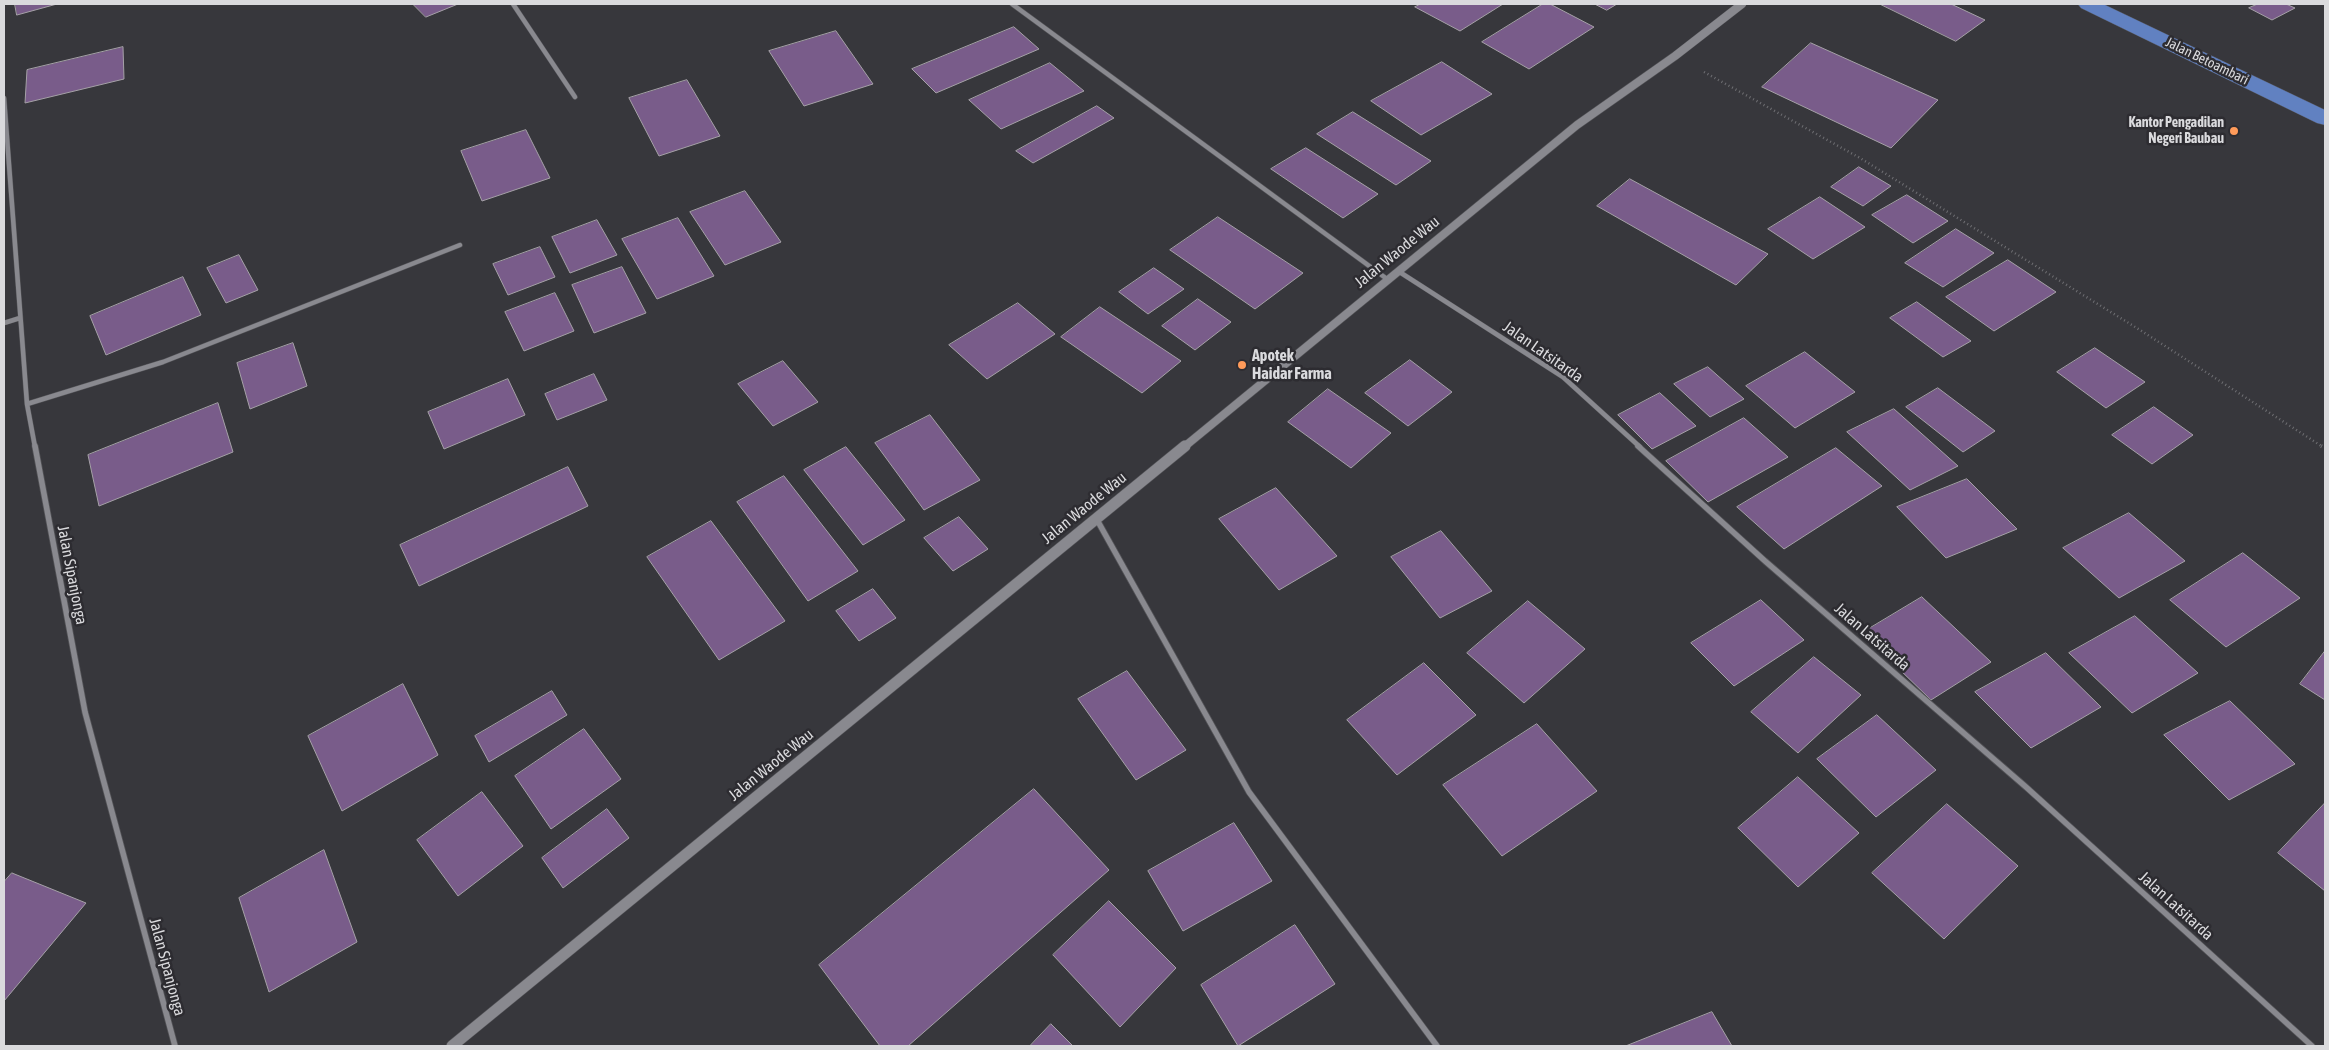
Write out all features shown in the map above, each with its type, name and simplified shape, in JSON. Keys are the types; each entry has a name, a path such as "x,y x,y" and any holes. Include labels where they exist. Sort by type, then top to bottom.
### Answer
{"main road":[{"name":"Jalan Betoambari","path":"2088,4 2325,118"},
{"name":"Jalan Betoambari","path":"2126,4 2325,99"}],"street":[{"path":"512,4 575,97"},
{"path":"1012,4 1388,279"},
{"name":"Jalan Waode Wau","path":"452,1046 1577,125 1675,56 1742,4"},
{"name":"Jalan Sipanjonga","path":"4,98 27,404 85,712 175,1046"},
{"path":"27,404 163,362 460,245"},
{"name":"Jalan Latsitarda","path":"1398,271 1563,377 1765,561 2026,787 2312,1046"},
{"path":"4,323 20,318"},
{"path":"1096,518 1249,792 1437,1046"}],"path":[{"path":"1675,56 1860,158 2140,330 2325,448"}],"building":[{"path":"15,4 57,4 17,15"},
{"path":"413,4 458,4 426,17"},
{"path":"1421,4 1503,4 1460,31 1415,7"},
{"path":"1543,4 1550,4 1594,27 1529,69 1482,42"},
{"path":"1595,4 1617,4 1607,10"},
{"path":"1880,4 1951,4 1985,20 1956,41"},
{"path":"2258,4 2286,4 2295,8 2272,20 2249,8"},
{"path":"1014,27 1039,49 936,93 912,69"},
{"path":"836,31 873,84 804,106 769,51"},
{"path":"1811,43 1938,100 1891,148 1762,87"},
{"path":"123,47 124,79 25,103 27,70"},
{"path":"1442,62 1492,94 1421,135 1371,101"},
{"path":"1050,63 1084,91 1001,129 969,100"},
{"path":"687,80 720,136 659,156 629,98"},
{"path":"1097,106 1114,118 1033,163 1016,151"},
{"path":"1353,112 1431,161 1396,185 1317,134"},
{"path":"526,130 550,178 482,201 461,151"},
{"path":"1306,148 1378,194 1343,218 1271,169"},
{"path":"1859,167 1891,186 1863,206 1831,187"},
{"path":"1630,179 1768,254 1736,285 1597,206"},
{"path":"745,191 781,242 725,265 690,212"},
{"path":"1907,195 1948,221 1913,243 1872,215"},
{"path":"1820,197 1865,227 1813,259 1768,229"},
{"path":"1218,217 1303,273 1255,309 1170,250"},
{"path":"678,218 714,276 657,299 622,239"},
{"path":"597,220 617,255 570,273 552,237"},
{"path":"1956,229 1994,253 1943,287 1905,263"},
{"path":"540,247 555,277 508,295 493,264"},
{"path":"239,255 258,290 226,303 207,268"},
{"path":"2008,260 2056,292 1994,331 1946,297"},
{"path":"622,267 646,313 594,333 572,285"},
{"path":"1154,268 1184,289 1148,314 1119,292"},
{"path":"183,277 201,315 106,355 90,316"},
{"path":"555,293 574,331 524,351 505,312"},
{"path":"1198,299 1231,322 1195,350 1162,326"},
{"path":"1917,302 1971,341 1943,357 1890,318"},
{"path":"1018,303 1055,334 987,379 949,345"},
{"path":"1100,307 1181,361 1142,393 1061,337"},
{"path":"293,343 307,386 250,409 237,363"},
{"path":"2095,348 2145,382 2106,408 2057,372"},
{"path":"1805,352 1855,392 1795,428 1746,386"},
{"path":"1410,360 1452,392 1408,426 1365,393"},
{"path":"783,361 818,402 773,426 738,384"},
{"path":"1708,367 1744,399 1710,417 1674,384"},
{"path":"594,374 607,400 557,420 545,394"},
{"path":"508,379 525,415 444,449 428,412"},
{"path":"1938,388 1995,431 1963,452 1906,407"},
{"path":"1328,389 1391,433 1351,468 1288,422"},
{"path":"1660,393 1696,426 1652,449 1618,415"},
{"path":"218,403 233,452 99,506 88,455"},
{"path":"2154,407 2193,435 2152,464 2112,435"},
{"path":"1894,409 1958,466 1910,490 1847,432"},
{"path":"930,415 980,480 924,510 875,443"},
{"path":"1744,418 1788,457 1708,502 1666,461"},
{"path":"846,447 905,520 863,545 804,470"},
{"path":"1836,448 1882,486 1784,549 1737,507"},
{"path":"568,467 588,506 419,586 400,545"},
{"path":"784,476 858,571 808,601 737,502"},
{"path":"1967,479 2017,529 1946,558 1897,507"},
{"path":"1276,488 1337,556 1279,590 1219,519"},
{"path":"2129,513 2185,561 2119,598 2063,548"},
{"path":"959,517 988,549 953,571 924,538"},
{"path":"711,521 785,621 719,660 647,557"},
{"path":"1441,531 1492,591 1440,618 1391,557"},
{"path":"2243,553 2300,598 2226,647 2170,600"},
{"path":"873,589 896,618 859,641 836,611"},
{"path":"1922,597 1991,662 1931,700 1862,633"},
{"path":"1761,600 1804,640 1734,686 1691,643"},
{"path":"1528,601 1585,649 1524,703 1467,653"},
{"path":"2135,616 2198,673 2132,713 2069,653"},
{"path":"2325,651 2325,700 2300,684"},
{"path":"2046,653 2101,707 2031,748 1975,692"},
{"path":"1814,657 1861,695 1798,753 1751,712"},
{"path":"1424,663 1476,715 1397,775 1347,720"},
{"path":"1127,671 1186,750 1136,780 1078,699"},
{"path":"403,684 438,755 342,811 308,736"},
{"path":"552,691 567,715 489,762 475,736"},
{"path":"2230,701 2295,764 2229,800 2164,735"},
{"path":"1877,715 1936,770 1876,817 1817,759"},
{"path":"1537,724 1597,791 1502,856 1443,785"},
{"path":"584,729 621,779 551,829 515,776"},
{"path":"1798,777 1859,833 1798,887 1738,828"},
{"path":"1034,789 1109,870 908,1046 880,1046 819,965"},
{"path":"482,792 523,846 458,896 417,840"},
{"path":"2325,803 2325,891 2278,853"},
{"path":"1947,804 2018,866 1944,939 1872,873"},
{"path":"607,809 629,838 563,888 542,858"},
{"path":"1234,823 1272,881 1183,931 1148,871"},
{"path":"324,850 357,942 269,992 239,898"},
{"path":"12,873 86,903 4,1001 4,882"},
{"path":"1109,901 1176,968 1120,1027 1053,955"},
{"path":"1295,925 1335,984 1238,1046 1201,985"},
{"path":"1712,1012 1732,1046 1626,1046"},
{"path":"1051,1024 1073,1046 1030,1046"}],"place":[{"name":"Kantor Pengadilan Negeri Baubau","path":"2234,131"},
{"name":"Apotek Haidar Farma","path":"1242,365"}]}
